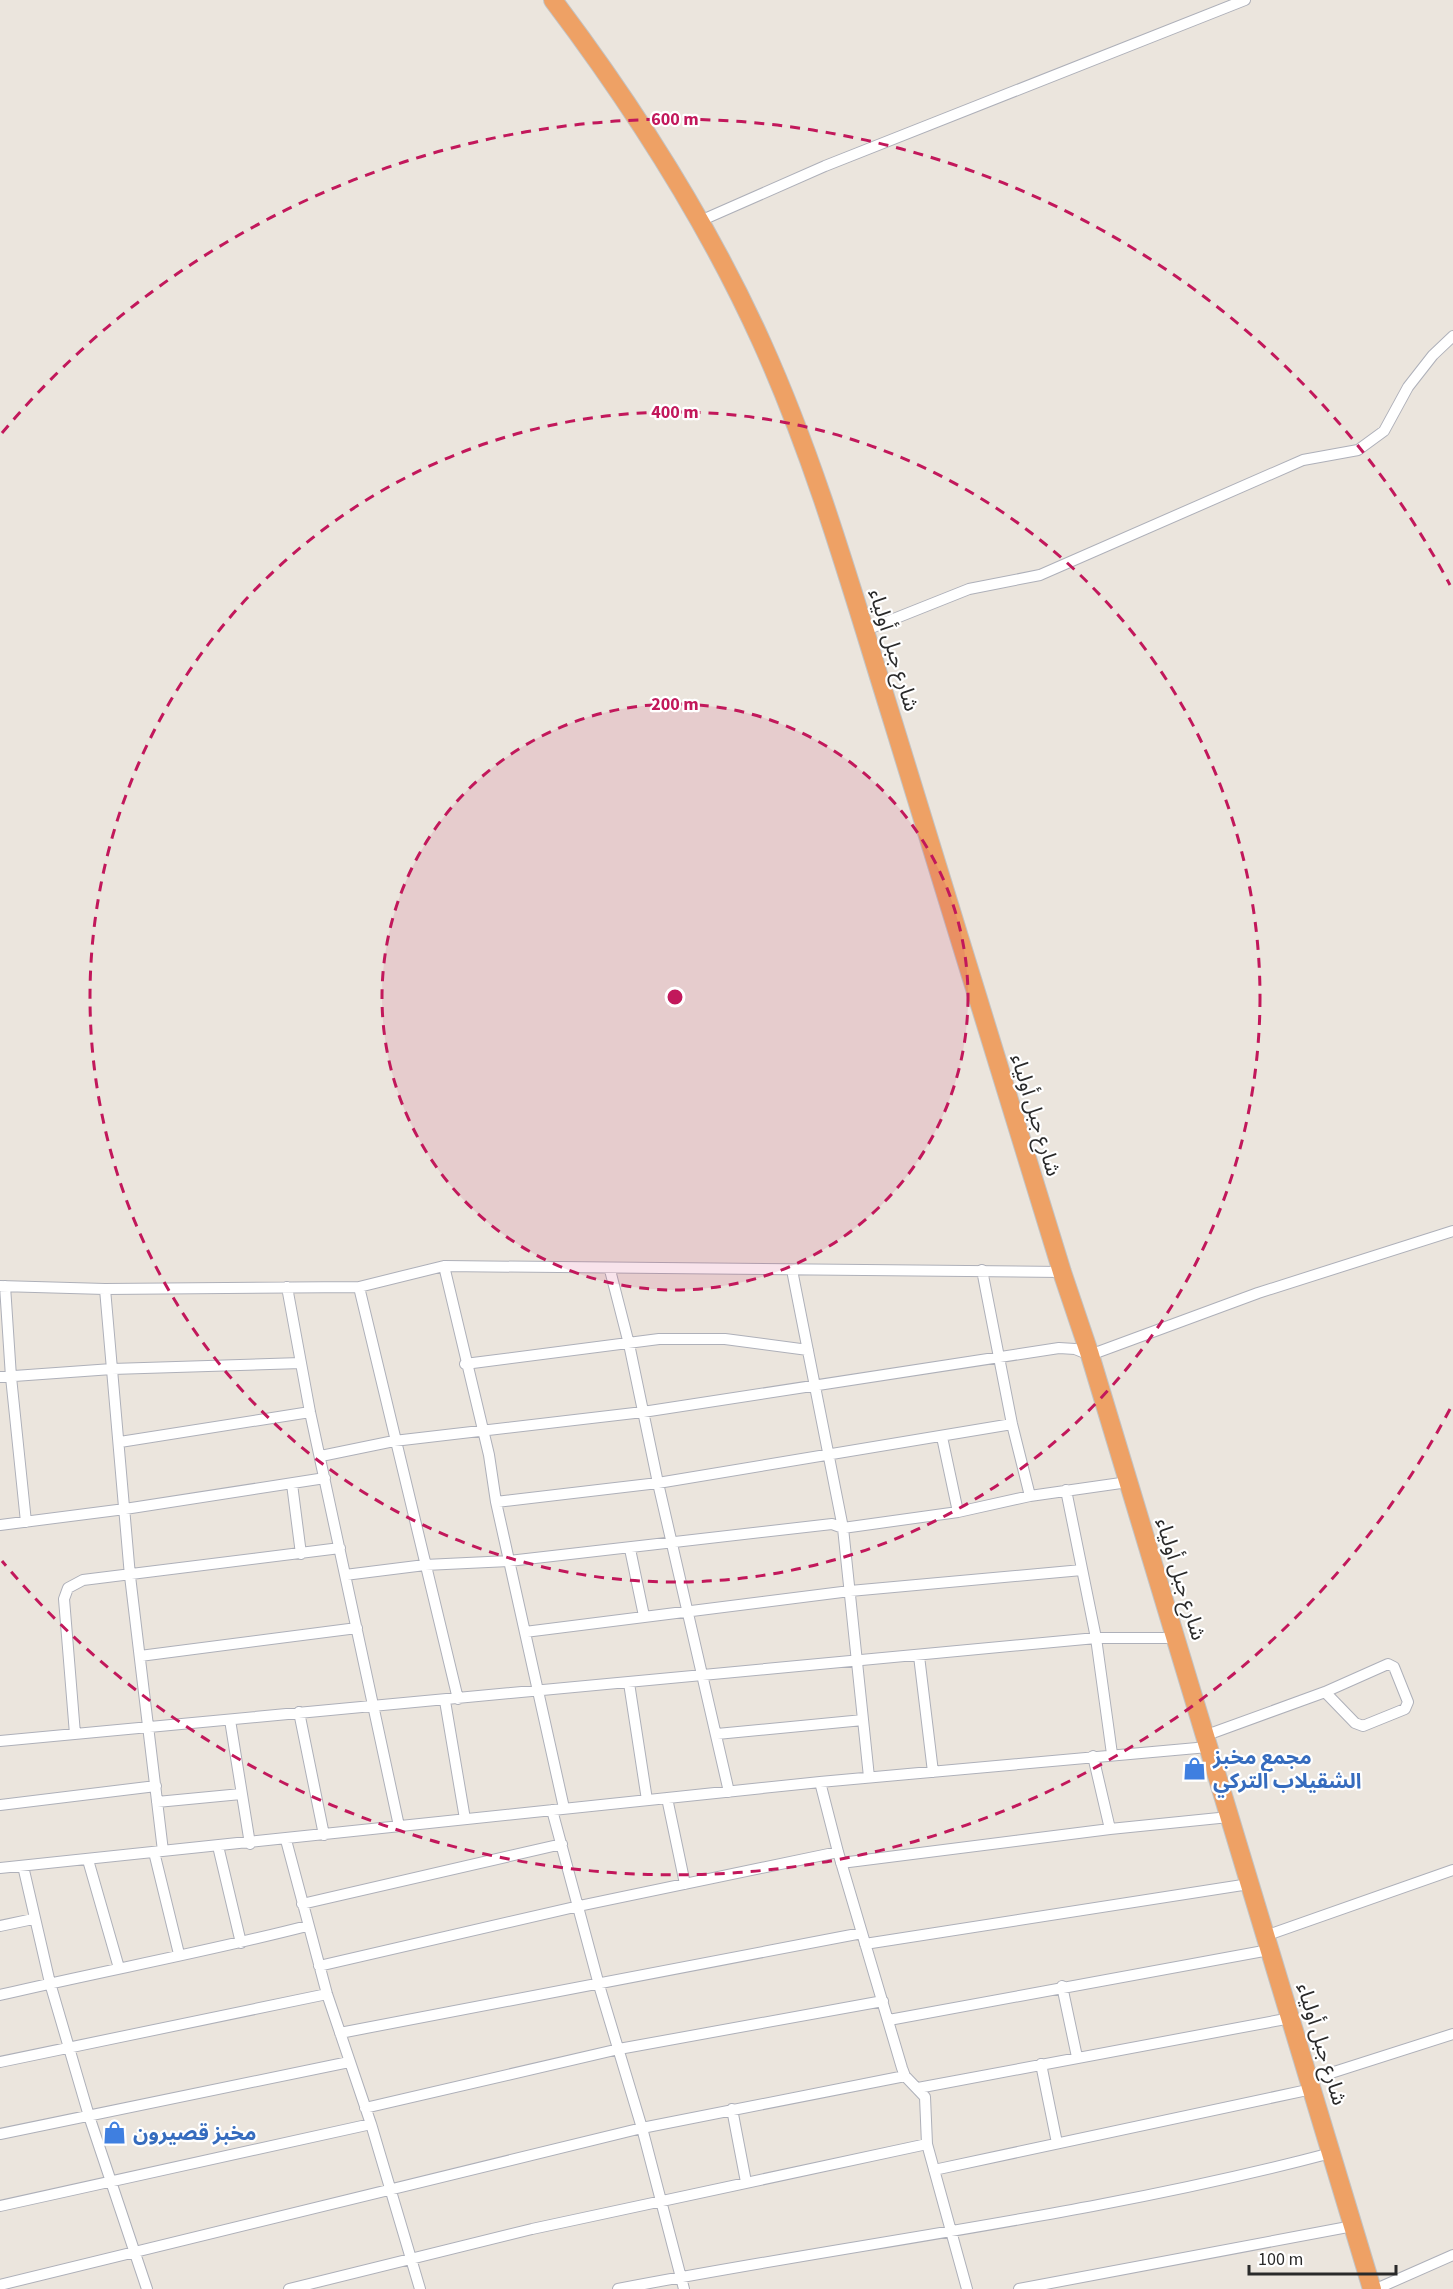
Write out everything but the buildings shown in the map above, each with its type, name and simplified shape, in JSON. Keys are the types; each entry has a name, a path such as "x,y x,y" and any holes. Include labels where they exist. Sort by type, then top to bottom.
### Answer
{"highway":[{"name":"شارع جبل أولياء","path":"553,0 644,128 700,221 760,339 782,389 823,501 866,630 1062,1272 1090,1355 1374,2289"}],"street":[{"path":"700,221 836,161 1245,0"},
{"path":"866,630 969,589 1040,575 1303,460 1358,450 1384,431 1408,387 1432,355 1453,336"},
{"path":"321,1456 394,1442 643,1412 817,1387 1059,1348 1075,1349 1090,1355 1258,1293 1453,1232"},
{"path":"26,1522 5,1377 3,1286 105,1289 359,1287 444,1266 609,1270 1062,1272"},
{"path":"444,1266 564,1808"},
{"path":"609,1270 629,1344 658,1483 729,1792"},
{"path":"792,1270 817,1387 843,1528 869,1778"},
{"path":"982,1270 1012,1424 1030,1496"},
{"path":"287,1287 310,1412 399,1826"},
{"path":"359,1287 394,1442 458,1699"},
{"path":"105,1289 130,1576 156,1786 158,1851 179,1954"},
{"path":"465,1364 659,1339 724,1339 808,1350"},
{"path":"5,1377 112,1369 301,1363"},
{"path":"120,1442 310,1412"},
{"path":"496,1502 658,1483 1012,1424"},
{"path":"942,1437 958,1512"},
{"path":"0,1525 125,1509 325,1478"},
{"path":"345,1575 425,1565 509,1562 832,1524 843,1528 958,1512 1030,1496 1128,1482"},
{"path":"292,1484 301,1554"},
{"path":"1066,1490 1096,1638 1112,1754"},
{"path":"75,1734 64,1599 68,1588 83,1580 130,1576 340,1548"},
{"path":"630,1549 644,1616"},
{"path":"525,1632 850,1591 1082,1570"},
{"path":"140,1656 357,1628"},
{"path":"0,1741 299,1712 445,1701 1096,1638 1175,1638"},
{"path":"919,1656 933,1772"},
{"path":"0,1868 158,1851 250,1844 564,1808 1094,1756 1206,1741 1388,1664 1394,1667 1408,1702 1405,1709 1363,1726 1355,1723 1325,1692"},
{"path":"629,1683 647,1800"},
{"path":"445,1701 465,1819"},
{"path":"299,1712 324,1835"},
{"path":"230,1720 250,1844"},
{"path":"717,1734 863,1720"},
{"path":"1094,1756 1110,1829"},
{"path":"820,1782 839,1858 905,2076 925,2097 927,2144 949,2231 967,2289"},
{"path":"0,1805 156,1786"},
{"path":"157,1802 241,1794"},
{"path":"667,1798 685,1884"},
{"path":"552,1810 599,1985 642,2128 684,2289"},
{"path":"319,1966 579,1906 685,1884 839,1858 1229,1817"},
{"path":"286,1840 307,1926 327,1994 371,2124 420,2289"},
{"path":"302,1904 562,1844"},
{"path":"218,1846 241,1943"},
{"path":"88,1860 119,1968"},
{"path":"23,1866 33,1919 50,1983 71,2047 89,2116 147,2289"},
{"path":"889,2020 1267,1943 1453,1870"},
{"path":"340,2033 863,1939 1250,1884"},
{"path":"0,1926 33,1919"},
{"path":"0,1995 179,1954 241,1943 307,1926"},
{"path":"1062,1986 1077,2056"},
{"path":"0,2062 327,1994"},
{"path":"365,2108 619,2049 883,2001"},
{"path":"918,2088 1077,2056 1291,2018"},
{"path":"934,2170 1311,2085 1453,2034"},
{"path":"0,2134 350,2062"},
{"path":"1041,2064 1057,2143"},
{"path":"0,2285 642,2128 905,2076"},
{"path":"732,2109 746,2182"},
{"path":"0,2206 371,2124"},
{"path":"289,2289 660,2200 927,2144"},
{"path":"618,2289 949,2231 1254,2174 1331,2153"},
{"path":"1019,2289 1353,2226"},
{"path":"1374,2289 1453,2255"}],"place":[{"name":"مجمع مخبز الشقيلاب التركي","path":"1195,1769"},
{"name":"مخبز قصيرون","path":"115,2133"}]}
